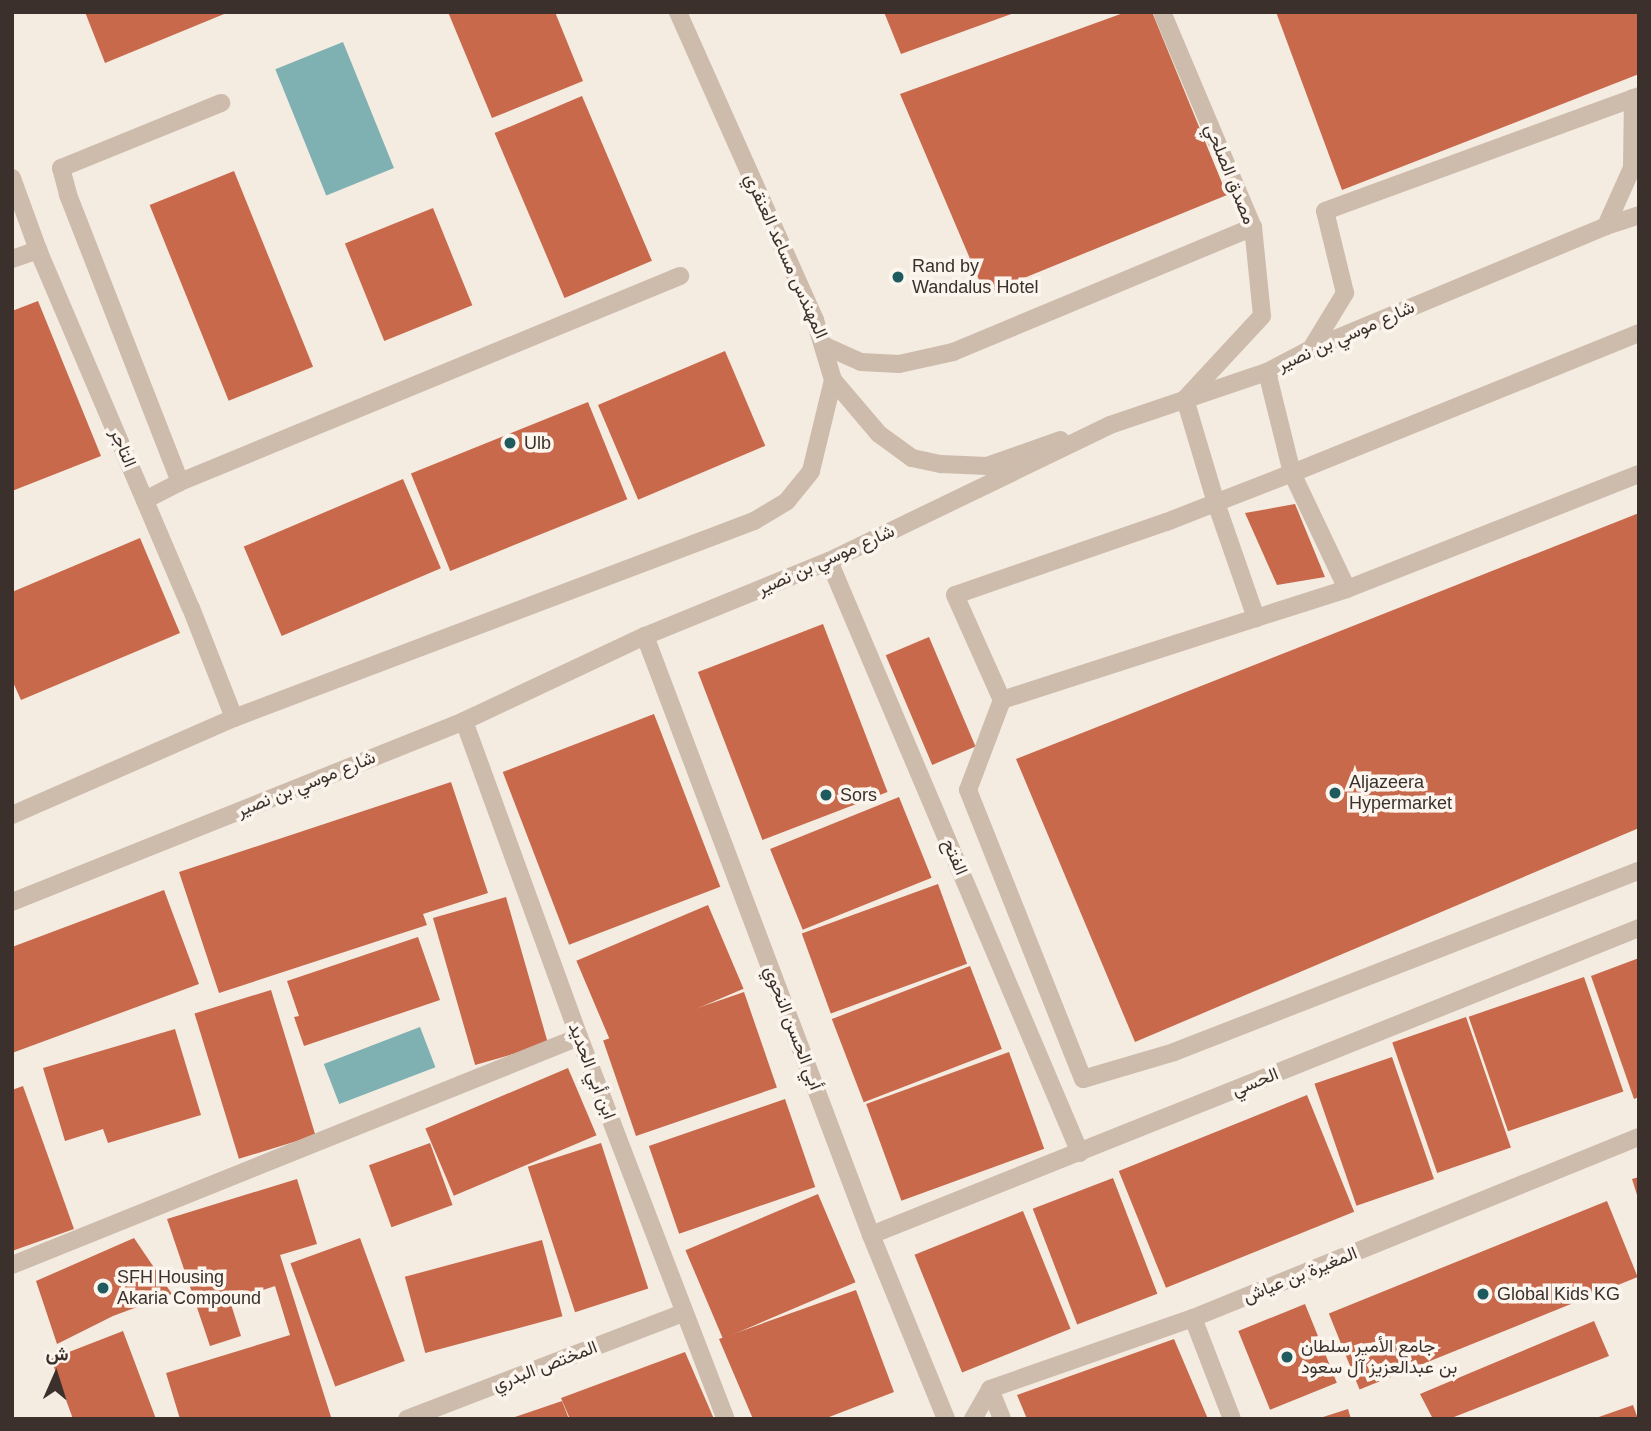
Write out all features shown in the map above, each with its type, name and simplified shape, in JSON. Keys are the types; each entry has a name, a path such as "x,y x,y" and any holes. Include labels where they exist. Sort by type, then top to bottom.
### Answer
{"street":[{"name":"المهندس مساعد العنقري","path":"234,718 754,521 787,501 811,471 833,380 825,346 678,12"},
{"name":"مصدق الصلحي","path":"1161,12 1253,227 1262,316 1185,399"},
{"path":"1311,349 1345,293 1325,211 1636,97 1632,168 1606,226"},
{"path":"180,482 68,194 61,168 221,103"},
{"name":"التاجر","path":"12,178 38,250 145,500 234,718"},
{"name":"شارع موسي بن نصير","path":"12,902 464,721 645,636 829,562 1110,425 1267,372 1311,349 1606,226 1639,215"},
{"path":"825,346 861,362 899,364 954,352 1253,227"},
{"path":"12,259 38,250"},
{"path":"145,500 180,482 680,276"},
{"path":"1639,333 1216,503 955,595 1002,700 968,790 1083,1079 1174,1052 1639,871"},
{"path":"1267,372 1292,472 1347,589"},
{"path":"833,380 879,434 912,458 941,464 987,466 1022,451 1110,425"},
{"path":"1185,399 1216,503 1256,618"},
{"path":"1002,700 1347,589 1639,474"},
{"name":"الفتح","path":"829,562 1080,1153"},
{"name":"أبي الحسن النحوي","path":"645,636 871,1235 946,1419"},
{"path":"12,815 234,718"},
{"name":"ابن أبي الحديد","path":"464,721 579,1037 726,1419"},
{"name":"الحسي","path":"871,1235 1639,928"},
{"path":"12,1265 579,1037"},
{"name":"المغيرة بن عياش","path":"990,1389 1194,1318 1639,1137"},
{"name":"المختص البدري","path":"407,1419 683,1313"},
{"path":"1194,1318 1232,1419"},
{"path":"972,1419 990,1389"},
{"path":"990,1389 1002,1419"}],"water":[{"path":"343,42 394,168 326,195 275,69"},
{"path":"420,1027 435,1067 339,1104 324,1064"}],"building":[{"path":"85,12 229,12 105,63"},
{"path":"448,12 555,12 583,81 492,118"},
{"path":"884,12 1014,12 1014,13 901,54"},
{"path":"1126,12 1152,12 1227,195 985,294 900,94"},
{"path":"1276,12 1639,12 1639,74 1342,190"},
{"path":"582,96 652,261 564,298 495,133"},
{"path":"234,171 313,367 229,401 150,205"},
{"path":"433,208 472,305 384,341 345,244"},
{"path":"38,301 101,456 12,491 12,311"},
{"path":"725,351 765,446 638,500 598,405"},
{"path":"588,402 627,499 450,571 411,474"},
{"path":"403,479 441,568 282,636 244,547"},
{"path":"1295,504 1325,577 1277,585 1245,513"},
{"name":"Aljazeera Hypermarket","path":"1639,513 1639,828 1135,1042 1016,759"},
{"path":"140,538 180,633 21,700 12,680 12,592"},
{"path":"823,624 888,792 762,840 698,672"},
{"path":"929,637 975,747 932,765 886,655"},
{"path":"654,714 720,887 569,945 503,772"},
{"path":"451,782 488,893 423,914 427,925 219,993 179,872"},
{"path":"899,797 932,878 803,930 770,849"},
{"path":"938,884 967,964 831,1013 802,934"},
{"path":"164,890 199,984 12,1053 12,947"},
{"path":"506,897 548,1044 475,1065 433,918"},
{"path":"708,905 744,989 612,1045 576,961"},
{"path":"418,937 440,1000 304,1046 294,1017 299,1016 287,981"},
{"path":"1639,958 1639,1097 1634,1099 1591,976"},
{"path":"970,966 1002,1049 864,1102 832,1019"},
{"path":"1584,977 1623,1091 1508,1131 1469,1017"},
{"path":"271,990 315,1135 239,1159 194,1013"},
{"path":"744,992 777,1087 636,1136 603,1041"},
{"path":"1466,1017 1511,1147 1437,1173 1392,1042"},
{"path":"175,1029 201,1115 108,1143 103,1129 65,1141 43,1068"},
{"path":"1009,1052 1044,1149 901,1201 866,1104"},
{"path":"1392,1057 1434,1179 1356,1206 1314,1084"},
{"path":"568,1068 597,1135 454,1196 425,1129"},
{"path":"23,1086 74,1229 12,1251 12,1090"},
{"path":"1307,1095 1354,1212 1166,1288 1119,1171"},
{"path":"785,1099 815,1187 679,1234 649,1146"},
{"path":"430,1143 453,1205 391,1227 369,1165"},
{"path":"601,1143 648,1289 575,1312 528,1167"},
{"path":"1639,1177 1639,1198 1638,1198 1632,1179"},
{"path":"1113,1178 1157,1294 1077,1325 1033,1209"},
{"path":"297,1179 317,1244 280,1255 331,1417 180,1419 166,1373 290,1335 275,1286 230,1301 241,1336 210,1346 167,1219"},
{"path":"818,1194 856,1282 723,1339 685,1250"},
{"name":"Global Kids KG","path":"1607,1201 1638,1277 1360,1389 1329,1313"},
{"path":"1023,1211 1071,1329 962,1373 915,1255"},
{"name":"SFH Housing Akaria Compound","path":"134,1238 172,1294 113,1316 57,1344 36,1281"},
{"path":"360,1238 405,1361 335,1386 290,1263"},
{"path":"542,1240 562,1316 425,1353 405,1277"},
{"path":"856,1290 894,1392 824,1419 753,1419 719,1339"},
{"name":"جامع الأمير سلطان بن عبدالعزيز آل سعود","path":"1305,1304 1337,1383 1270,1410 1238,1331"},
{"path":"1594,1321 1609,1356 1449,1419 1433,1419 1420,1394"},
{"path":"123,1331 156,1419 73,1419 51,1359"},
{"path":"1174,1339 1208,1419 1027,1419 1017,1395"},
{"path":"685,1352 714,1419 570,1419 561,1398"},
{"path":"562,1401 569,1419 512,1419 512,1418"},
{"path":"1633,1405 1638,1419 1596,1419 1596,1418"},
{"path":"1348,1409 1351,1419 1320,1419 1320,1418"}],"place":[{"name":"Rand by Wandalus Hotel","path":"898,277"},
{"name":"Ulb","path":"510,443"},
{"name":"Aljazeera Hypermarket","path":"1335,793"},
{"name":"Sors","path":"826,795"},
{"name":"SFH Housing Akaria Compound","path":"103,1288"},
{"name":"Global Kids KG","path":"1483,1294"},
{"name":"جامع الأمير سلطان بن عبدالعزيز آل سعود","path":"1287,1357"}]}
